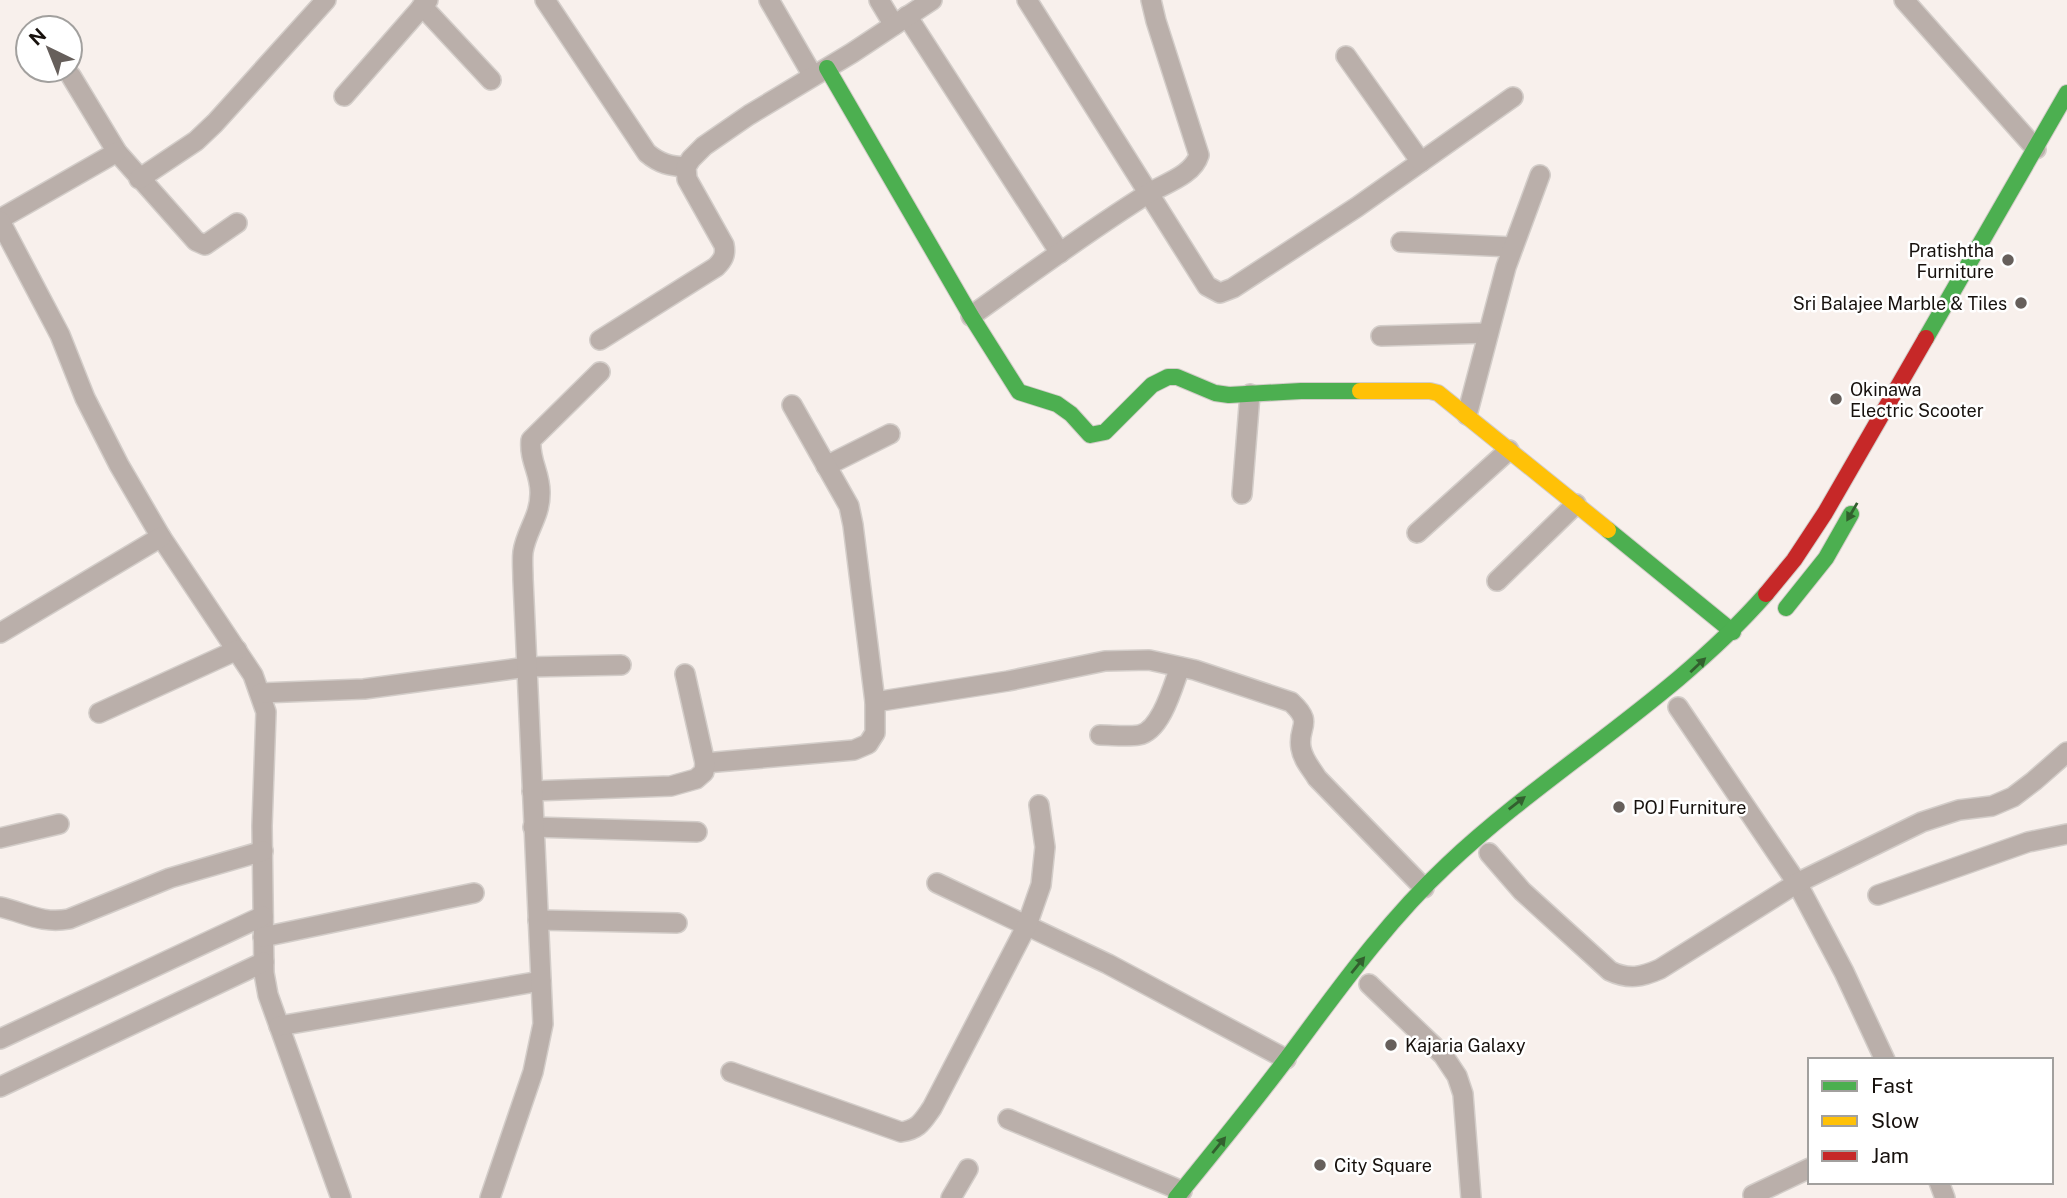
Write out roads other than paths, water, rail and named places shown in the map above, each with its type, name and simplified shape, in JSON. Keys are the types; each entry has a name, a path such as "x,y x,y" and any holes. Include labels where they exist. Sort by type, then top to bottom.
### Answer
{"main road":[{"path":"820,72 1019,392 1057,404 1070,413 1090,435 1105,432 1152,385 1168,377 1177,377 1215,393 1438,393 1733,632"},
{"path":"1179,1194 1351,972 1396,917 1424,888 1492,823 1681,680 1733,632 1777,583 1809,538 2067,93"},
{"path":"1780,615 1826,558 1861,497"}],"street":[{"path":"139,179 196,141 215,124 326,0"},
{"path":"545,0 647,153 658,162 686,167"},
{"path":"769,0 820,72"},
{"path":"878,0 901,20 1060,253"},
{"path":"600,341 722,261 726,253 724,245 687,179 686,167 691,159 704,146 749,115 932,0"},
{"path":"1027,0 1207,286 1220,293 1233,289 1357,208 1513,97"},
{"path":"971,316 1150,193 1188,172 1197,163 1199,155 1151,0"},
{"path":"1904,0 2036,149"},
{"path":"344,96 425,3 491,80"},
{"path":"1346,56 1421,162"},
{"path":"76,84 117,152 196,241 205,245 212,242 237,223"},
{"path":"117,152 0,220 60,335 85,398 108,443 161,537 237,650 261,693 266,712 263,937 268,995 341,1198"},
{"path":"1466,415 1506,267 1539,175"},
{"path":"1401,242 1513,247"},
{"path":"1381,336 1488,334"},
{"path":"490,1198 533,1072 543,1024 523,550 537,515 540,497 540,484 531,457 531,440 600,372"},
{"path":"1242,494 1250,394"},
{"path":"705,763 855,750 868,744 875,733 875,702 849,506 792,405"},
{"path":"826,466 890,434"},
{"path":"1417,533 1508,450"},
{"path":"1497,581 1576,504"},
{"path":"0,633 161,537"},
{"path":"99,713 237,650"},
{"path":"875,702 1008,681 1105,661 1149,660 1291,702 1301,711 1305,723 1300,744 1303,758 1317,778 1424,888"},
{"path":"261,693 365,689 527,667 621,664"},
{"path":"1100,735 1141,735 1152,728 1160,716 1180,667"},
{"path":"532,791 671,786 696,779 704,772 705,763 684,674"},
{"path":"1678,707 1797,883 1844,972 1884,1058"},
{"path":"1489,854 1522,891 1610,971 1620,976 1643,976 1797,883 1922,822 1959,810 1992,806 2013,797 2067,752"},
{"path":"731,1072 901,1132 913,1130 920,1125 932,1108 1027,925 1044,870 1045,847 1039,805"},
{"path":"0,838 59,824"},
{"path":"533,827 698,832"},
{"path":"1878,895 2028,842 2067,834"},
{"path":"0,907 43,921 55,922 69,919 170,878 263,851"},
{"path":"937,883 1108,964 1286,1059"},
{"path":"263,937 474,893"},
{"path":"0,925 23,914"},
{"path":"0,1039 263,916"},
{"path":"538,920 677,923"},
{"path":"0,1087 264,962"},
{"path":"279,1026 541,981"},
{"path":"1369,984 1443,1055 1457,1076 1463,1094 1471,1198"},
{"path":"1008,1119 1179,1194"},
{"path":"951,1198 968,1169"},
{"path":"1753,1195 1808,1169"}],"place":[{"name":"Pratishtha Furniture","path":"2008,260"},
{"name":"Sri Balajee Marble & Tiles","path":"2021,303"},
{"name":"Okinawa Electric Scooter","path":"1836,399"},
{"name":"POJ Furniture","path":"1619,807"},
{"name":"Kajaria Galaxy","path":"1391,1045"},
{"name":"City Square","path":"1320,1165"}]}
